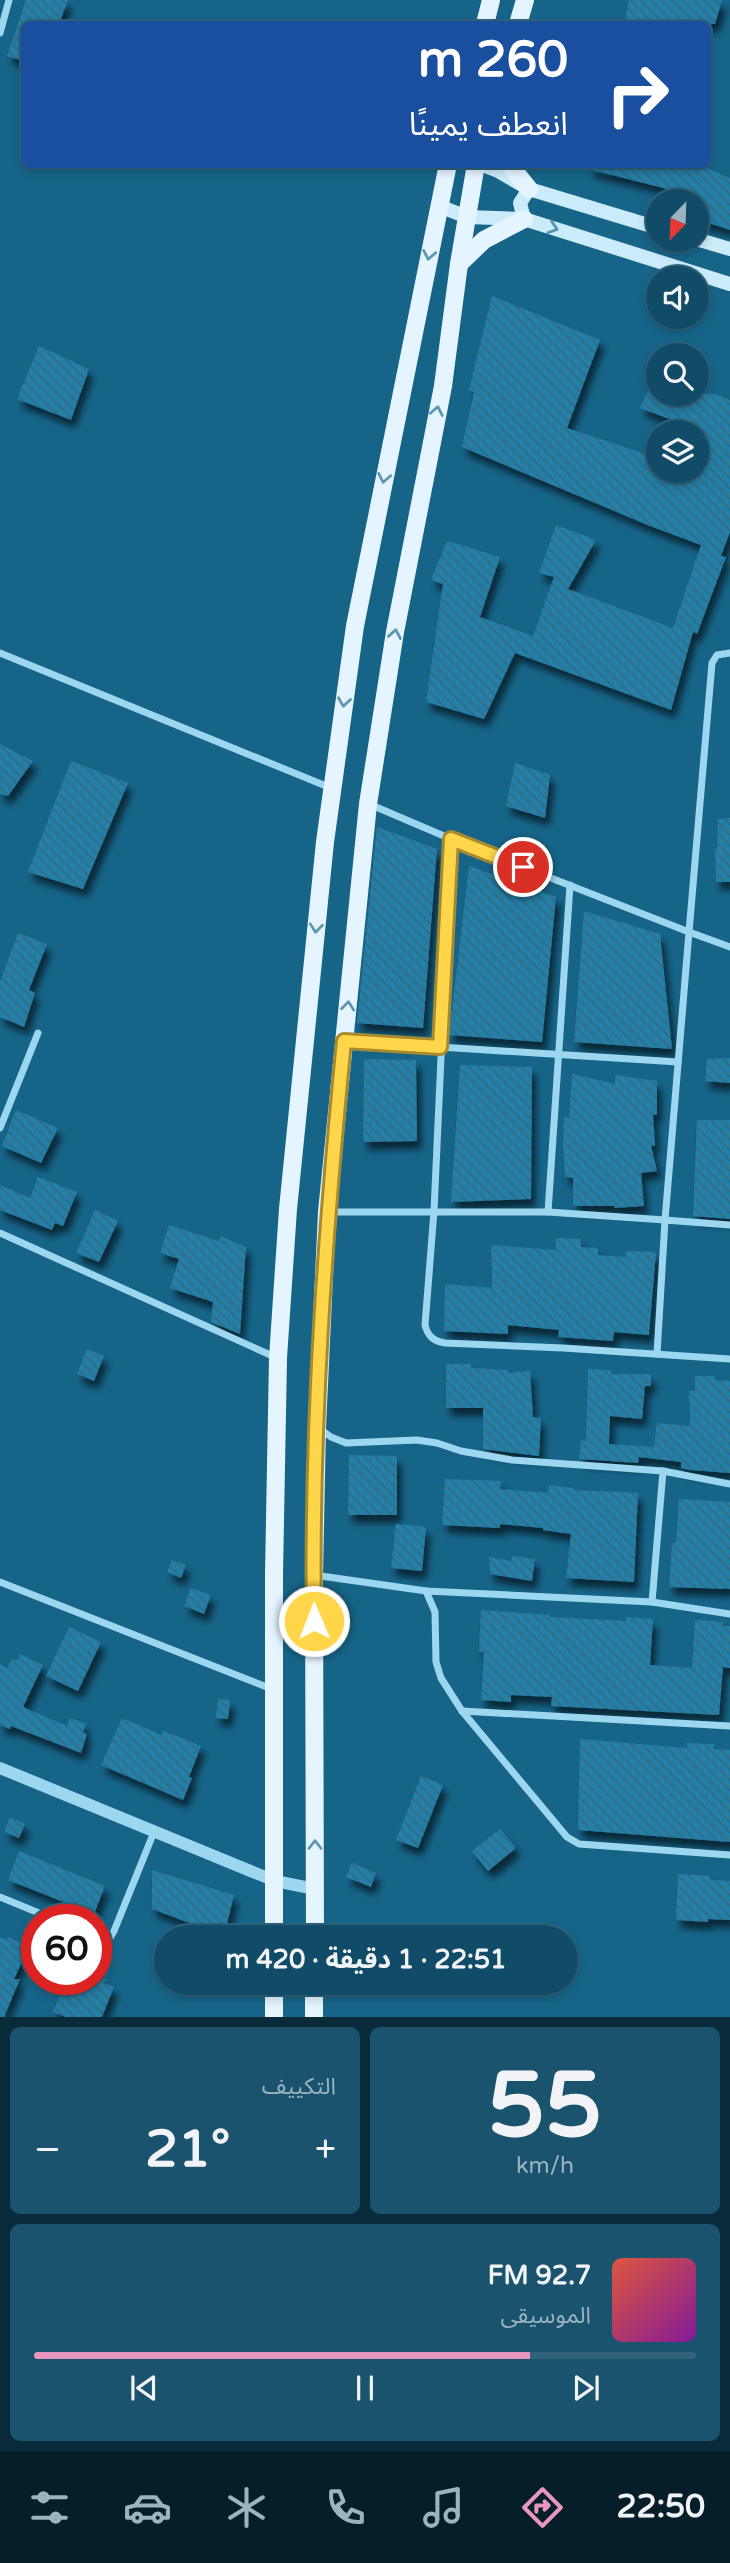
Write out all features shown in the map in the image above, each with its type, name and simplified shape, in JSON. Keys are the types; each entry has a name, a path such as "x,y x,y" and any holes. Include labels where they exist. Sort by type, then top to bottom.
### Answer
{"main road":[{"path":"486,21 491,0"},
{"path":"519,21 525,0"},
{"path":"274,1925 274,1574 278,1359 289,1196 332,788 355,626 447,168"},
{"path":"315,1925 314,1575 317,1427 327,1212 369,804 395,632 443,386 459,264 477,168"},
{"path":"491,168 529,189 646,224"},
{"path":"512,168 529,189"},
{"path":"524,219 520,203 529,189"},
{"path":"439,206 467,217 524,219 730,284"},
{"path":"459,264 484,240 524,219"},
{"path":"709,243 730,249"},
{"path":"274,1995 274,2017"},
{"path":"314,1995 314,2017"}],"street":[{"path":"0,33 9,0"},
{"path":"0,653 332,788"},
{"path":"657,1354 665,1220 712,663 717,655 730,653"},
{"path":"369,804 451,839 730,947"},
{"path":"451,839 434,1211 425,1325 431,1338 445,1343 730,1359"},
{"path":"548,1212 570,885"},
{"path":"0,1128 38,1033"},
{"path":"344,1041 678,1062"},
{"path":"327,1212 548,1212 730,1225"},
{"path":"0,1233 278,1359"},
{"path":"317,1427 346,1443 417,1440 512,1460 663,1471 730,1484"},
{"path":"652,1602 663,1471"},
{"path":"314,1575 425,1591 652,1602 730,1614"},
{"path":"0,1582 276,1690"},
{"path":"425,1591 435,1612 436,1662 441,1678 462,1711 572,1841 579,1844 730,1854"},
{"path":"462,1711 730,1726"},
{"path":"0,1768 275,1881 315,1889"},
{"path":"112,1934 154,1832"},
{"path":"0,1897 21,1906"}],"building":[{"path":"26,0 68,0 60,21 21,21 21,60 7,56"},
{"path":"629,0 722,0 715,24 711,24 711,21 625,21"},
{"path":"588,168 706,168 730,178 730,230 709,223 709,189 667,189"},
{"path":"492,296 600,340 567,428 646,454 646,483 709,483 709,420 672,420 640,408 646,394 646,406 709,406 709,394 730,400 730,532 721,556 726,557 697,634 693,632 671,710 515,653 484,719 426,702 443,584 431,580 447,541 500,557 480,617 533,636 554,577 539,573 556,525 596,540 568,589 673,628 701,545 462,447 474,392 469,390"},
{"path":"39,346 89,369 71,420 17,399"},
{"path":"0,744 33,761 8,796 0,794"},
{"path":"71,761 128,783 83,889 28,872"},
{"path":"515,763 550,775 545,818 506,806"},
{"path":"730,818 730,882 716,882 718,819"},
{"path":"377,827 437,849 423,1028 357,1023"},
{"path":"469,866 556,897 542,1042 449,1035"},
{"path":"584,911 660,934 672,1049 574,1042"},
{"path":"18,933 47,944 29,990 35,993 24,1027 0,1017 0,982"},
{"path":"730,1058 730,1083 705,1081 707,1059"},
{"path":"364,1059 416,1060 417,1141 363,1142"},
{"path":"460,1065 532,1067 531,1199 451,1202"},
{"path":"572,1074 615,1084 615,1075 657,1081 657,1115 653,1115 655,1146 651,1146 657,1171 641,1173 644,1206 573,1206 573,1178 565,1177 563,1144 564,1117 569,1118"},
{"path":"16,1110 58,1128 41,1163 2,1146"},
{"path":"697,1120 730,1120 730,1219 693,1216"},
{"path":"38,1177 77,1192 63,1226 55,1223 52,1230 0,1210 0,1185 30,1198"},
{"path":"95,1210 118,1221 99,1262 76,1253"},
{"path":"169,1225 219,1241 220,1236 246,1247 240,1334 211,1322 213,1302 170,1288 179,1259 160,1253"},
{"path":"556,1238 581,1239 581,1247 598,1248 598,1255 625,1257 626,1251 656,1252 649,1335 614,1332 613,1341 558,1337 559,1330 508,1325 508,1334 444,1331 445,1284 492,1288 491,1245 556,1250"},
{"path":"87,1349 104,1356 94,1381 77,1374"},
{"path":"446,1364 471,1364 471,1368 508,1370 508,1373 530,1371 533,1417 541,1418 539,1456 483,1449 483,1408 446,1408"},
{"path":"588,1369 611,1370 611,1374 651,1374 651,1386 645,1386 642,1419 610,1416 609,1444 654,1447 657,1423 690,1426 689,1391 695,1391 695,1376 715,1376 715,1380 730,1381 730,1473 690,1470 681,1468 681,1462 639,1457 638,1463 579,1459 581,1440 586,1441"},
{"path":"349,1455 397,1456 397,1515 348,1515"},
{"path":"445,1479 501,1481 500,1489 548,1493 549,1485 574,1488 573,1490 638,1493 634,1582 566,1578 571,1534 500,1524 500,1528 442,1525"},
{"path":"679,1499 730,1502 730,1589 669,1587"},
{"path":"396,1524 426,1527 422,1571 391,1568"},
{"path":"512,1556 535,1559 532,1581 490,1574 489,1557 511,1561"},
{"path":"172,1560 186,1565 181,1578 167,1572"},
{"path":"191,1588 211,1595 204,1614 184,1606"},
{"path":"481,1610 626,1621 626,1617 653,1619 650,1665 692,1668 695,1620 723,1622 723,1626 730,1626 730,1668 723,1667 719,1715 551,1706 552,1697 511,1695 511,1702 481,1700 484,1652 479,1652"},
{"path":"69,1627 101,1642 78,1691 46,1676"},
{"path":"20,1654 43,1665 23,1707 67,1726 70,1718 86,1724 83,1732 87,1734 81,1753 11,1726 10,1729 0,1725 0,1664 7,1668 12,1659 17,1661"},
{"path":"218,1699 230,1700 228,1719 216,1718"},
{"path":"122,1718 162,1735 164,1731 201,1746 183,1800 101,1765"},
{"path":"580,1739 687,1748 687,1743 714,1744 713,1749 730,1750 730,1842 578,1830"},
{"path":"421,1776 443,1785 418,1848 396,1840"},
{"path":"10,1817 25,1824 19,1838 4,1832"},
{"path":"500,1829 516,1848 488,1871 472,1851"},
{"path":"19,1851 105,1886 98,1904 69,1904 8,1880"},
{"path":"352,1863 376,1873 371,1887 346,1877"},
{"path":"152,1870 234,1895 227,1925 195,1925 152,1909"},
{"path":"678,1874 710,1876 710,1880 730,1881 730,1920 676,1920"},
{"path":"0,1937 7,1940 8,1937 21,1943 21,1964 14,1979 20,1979 4,2017 0,2017"},
{"path":"60,1995 111,1995 102,2017 66,2017 53,2012"}],"route":[{"path":"314,1621 317,1427 327,1212 344,1041 440,1047 451,839 523,867"}]}
